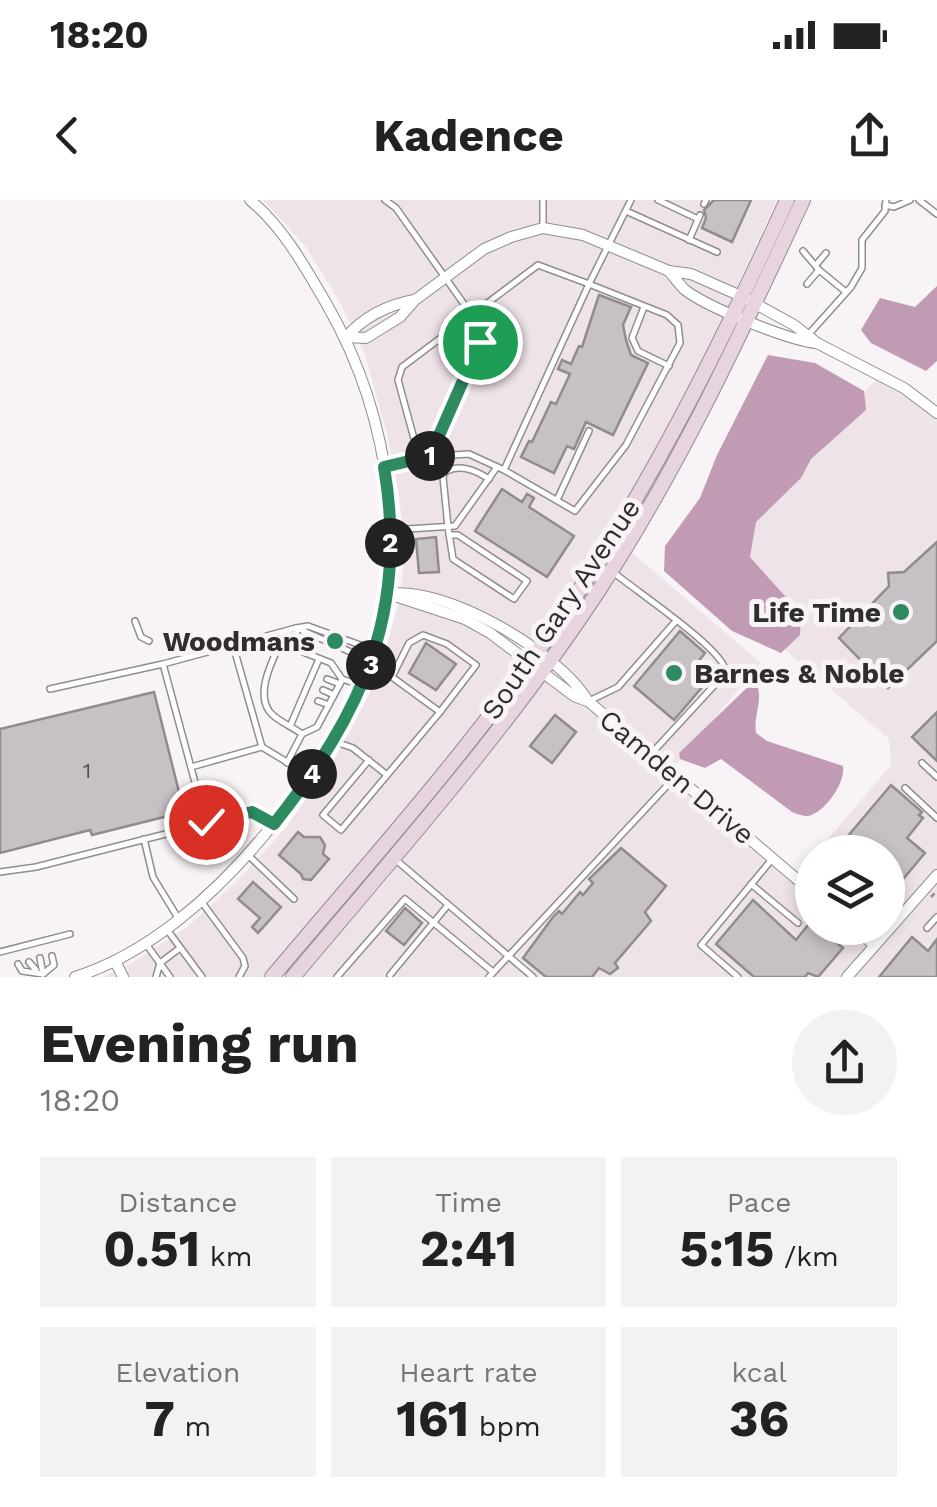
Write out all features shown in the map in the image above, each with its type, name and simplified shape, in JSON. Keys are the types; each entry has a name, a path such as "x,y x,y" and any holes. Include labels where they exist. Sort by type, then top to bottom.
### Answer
{"main road":[{"name":"South Gary Avenue","path":"293,977 467,770 540,662 611,570 680,455 749,300 786,200"},
{"name":"South Gary Avenue","path":"749,300 803,200"},
{"name":"South Gary Avenue","path":"272,977 540,662 741,318"}],"street":[{"path":"75,977 144,942 201,901 274,824 333,741 363,686 388,594 390,530 384,467 366,390 346,337 287,241 250,200"},
{"path":"346,337 366,338 400,317 415,300 498,241 542,228 583,235 669,271 691,274 749,300 871,369 937,412"},
{"path":"669,271 686,290 741,318 801,341 813,339"},
{"name":"Camden Drive","path":"388,594 465,620 580,688 588,701 795,874"},
{"path":"905,911 937,875"},
{"path":"848,977 874,945"},
{"path":"109,963 110,977"},
{"path":"109,963 123,977"}],"lane":[{"path":"385,200 396,208 471,314"},
{"path":"542,200 542,228"},
{"path":"449,531 461,522 501,468 631,200"},
{"path":"658,200 699,217 689,240"},
{"path":"919,200 937,214"},
{"path":"813,339 862,268 862,240 885,211 886,202 894,207 905,201"},
{"path":"626,210 717,252"},
{"path":"803,252 846,292"},
{"path":"807,284 826,252"},
{"path":"384,467 419,457 469,454 501,468 575,512 626,446 680,342 678,325 667,315 538,264 402,366 398,374 419,457"},
{"path":"645,306 632,338 638,351 669,366"},
{"path":"430,456 480,342 452,328"},
{"path":"556,500 590,431"},
{"path":"390,530 449,531 458,535 527,580 514,599 452,559 449,531 444,472 452,468 470,469 490,479"},
{"path":"611,570 675,622 694,632 722,657 725,668 650,754"},
{"path":"135,621 141,637 149,641"},
{"path":"588,701 618,687 675,622"},
{"path":"296,628 298,650 330,664 341,681"},
{"path":"50,689 164,664 296,628 372,659 440,712"},
{"path":"285,632 264,695 270,712 302,734"},
{"path":"369,760 323,815 341,830 476,666 447,644 424,634 409,643 392,676"},
{"path":"233,645 262,747 310,776"},
{"path":"290,724 306,697 318,659"},
{"path":"164,664 206,822"},
{"path":"327,679 363,686"},
{"path":"288,763 302,734 317,727 341,681"},
{"path":"323,690 334,695"},
{"path":"318,701 328,706"},
{"path":"314,712 323,716"},
{"path":"333,741 352,748 387,775"},
{"path":"192,767 262,747"},
{"path":"922,763 937,777"},
{"path":"338,977 405,899 491,974 676,776"},
{"path":"905,788 937,818"},
{"path":"0,872 36,867 252,812 274,824"},
{"path":"144,840 153,877 178,918"},
{"path":"248,855 294,899"},
{"path":"393,858 533,977"},
{"path":"734,976 701,944 772,858"},
{"path":"751,884 795,921"},
{"path":"201,901 244,958 239,977"},
{"path":"390,975 448,905"},
{"path":"927,928 937,917"},
{"path":"165,928 202,977"},
{"path":"0,952 48,943 70,934"},
{"path":"144,942 170,977"},
{"path":"156,977 160,963 180,948"},
{"path":"44,976 54,965 52,956"},
{"path":"40,958 44,976"},
{"path":"29,962 44,976"},
{"path":"18,964 22,970 44,976"}],"shaded area":[{"path":"263,200 777,200 731,299 723,327 607,539 531,646 490,618 401,589 405,551 399,495 365,355 341,304 306,247"},
{"path":"937,286 937,361 926,371 871,343 861,330 880,298 915,307"},
{"path":"768,355 815,363 864,391 866,410 811,459 801,478 756,522 750,557 801,614 800,635 781,653 732,631 664,571 665,546 700,498 717,455"},
{"path":"878,378 937,416 937,977 299,977 388,879 542,679 587,705 795,880 795,945 905,945 905,835 831,835 891,765 889,739 777,643 731,534"},
{"path":"630,551 761,663 671,770 592,702 555,662"},
{"path":"399,603 463,622 491,636 524,662 479,722 266,977 102,977 186,928 285,829 335,758 377,679"},
{"path":"755,680 759,693 756,733 767,741 843,766 838,788 815,814 792,812 721,759 705,768 680,759 679,753"}],"building":[{"path":"714,200 751,200 732,242 702,228 704,210"},
{"path":"599,295 631,307 623,325 626,340 631,355 648,363 613,435 586,422 574,449 567,446 554,473 521,457 551,402 556,404 570,374 558,369 562,360 571,364 579,346 582,347"},
{"path":"502,489 522,502 527,494 534,498 529,507 574,536 547,577 475,531"},
{"path":"436,537 439,572 419,573 416,539"},
{"name":"Life Time","path":"937,542 937,641 888,688 839,638 889,586 888,573 904,572"},
{"name":"Barnes & Noble","path":"680,631 705,653 695,666 709,679 674,720 634,686"},
{"path":"426,643 456,664 436,690 409,673"},
{"path":"154,692 184,812 0,853 0,729"},
{"path":"937,712 937,761 912,737"},
{"path":"555,715 576,732 552,763 530,746"},
{"path":"891,785 922,812 919,815 923,818 907,838 925,853 905,877 905,835 849,835"},
{"path":"298,832 304,837 320,837 325,845 323,854 329,859 311,880 303,879 279,855"},
{"path":"621,848 666,886 645,912 651,921 610,974 599,968 592,977 546,977 523,958 553,917 559,911 562,914 580,892 583,895 593,883 589,879"},
{"path":"253,882 281,907 258,933 252,927 260,918 238,899"},
{"path":"753,900 795,939 795,945 843,948 818,977 808,973 805,977 754,977 716,944"},
{"path":"405,908 422,923 404,945 386,931"},
{"path":"912,937 928,951 937,939 937,977 879,977"}],"place":[{"name":"Life Time","path":"901,612"},
{"name":"Woodmans","path":"335,641"},
{"name":"Barnes & Noble","path":"674,673"}],"route":[{"path":"206,822 252,812 274,824 348,718 366,678 388,594 390,538 384,467 430,456 480,342"}]}
